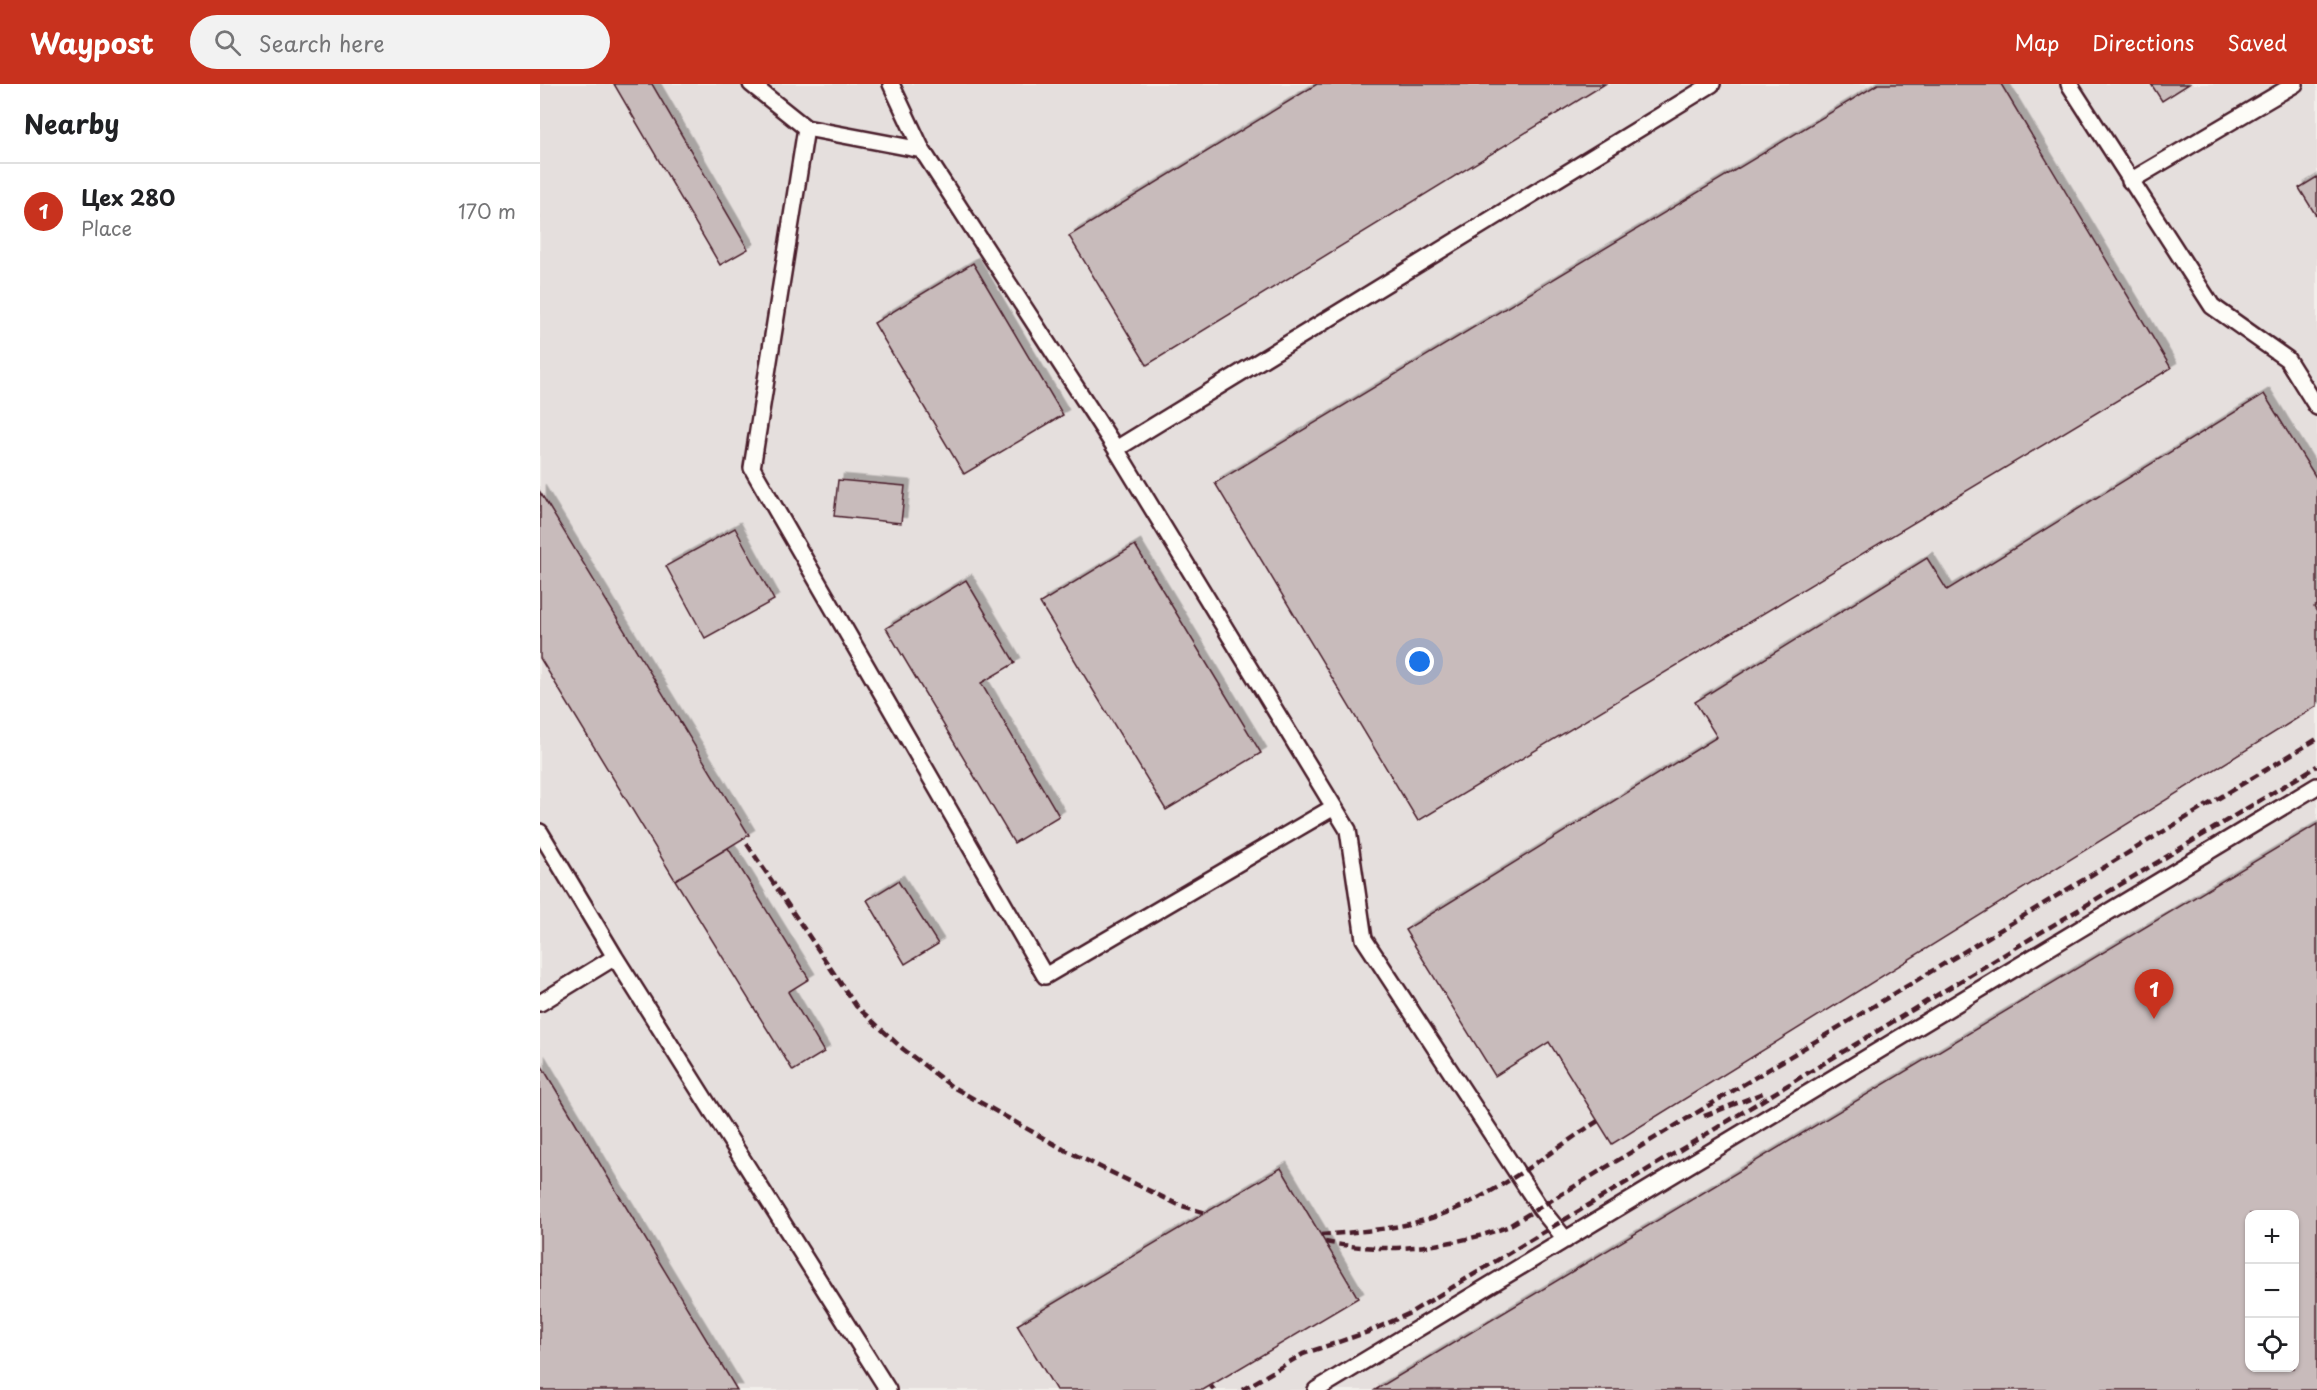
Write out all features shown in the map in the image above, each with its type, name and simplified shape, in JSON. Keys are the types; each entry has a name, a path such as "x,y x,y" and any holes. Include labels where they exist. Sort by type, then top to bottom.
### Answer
{"lane":[{"path":"751,84 806,128 922,150"},
{"path":"891,84 922,150 1116,449 1348,830 1364,939 1540,1208 1566,1240"},
{"path":"1116,449 1712,84"},
{"path":"2069,84 2212,306 2287,358 2317,406"},
{"path":"2130,181 2295,84"},
{"path":"806,128 752,468 1045,976 1334,807"},
{"path":"1316,1390 2317,786"},
{"path":"540,832 615,957 888,1390"},
{"path":"540,1003 615,957"}],"shaded area":[{"path":"540,84 2317,84 2317,1390 540,1390"}],"building":[{"path":"614,84 652,84 748,249 720,265"},
{"path":"1317,84 1605,84 1147,365 1069,236"},
{"path":"1878,84 2001,84 2171,368 1418,821 1215,483"},
{"path":"2151,84 2189,84 2162,101"},
{"path":"2317,177 2317,217 2299,188"},
{"path":"973,263 1063,415 964,474 874,323"},
{"path":"2264,394 2317,479 2317,605 2314,607 2317,612 2317,706 1612,1144 1549,1042 1495,1076 1405,930 1717,737 1695,702 1927,558 1947,590"},
{"path":"838,480 905,486 901,523 834,516"},
{"path":"540,492 749,835 675,880 540,658"},
{"path":"735,528 774,600 705,638 666,566"},
{"path":"1135,545 1261,753 1166,810 1040,603"},
{"path":"966,580 1015,663 981,683 1059,816 1014,843 886,628"},
{"path":"2317,824 2317,1390 1375,1390"},
{"path":"728,848 809,979 788,992 824,1052 793,1071 675,880"},
{"path":"898,881 938,944 905,964 867,900"},
{"path":"540,1063 609,1179 737,1390 540,1390"},
{"path":"1281,1168 1358,1298 1203,1390 1056,1390 1017,1325"}],"railway":[{"path":"1325,1242 1371,1248 1417,1247 1463,1240 1507,1227 2317,739"},
{"path":"1242,1390 1303,1354 1368,1332 1408,1314 2317,766"},
{"path":"747,844 856,1006 903,1049 951,1086 1063,1149 1179,1205 1206,1213"},
{"path":"1704,1116 1763,1093"},
{"path":"1321,1235 1397,1227 1445,1213 1513,1178 1598,1121"},
{"path":"1211,1386 1214,1390"}],"place":[{"name":"Цех 280","path":"2154,1019"}]}
